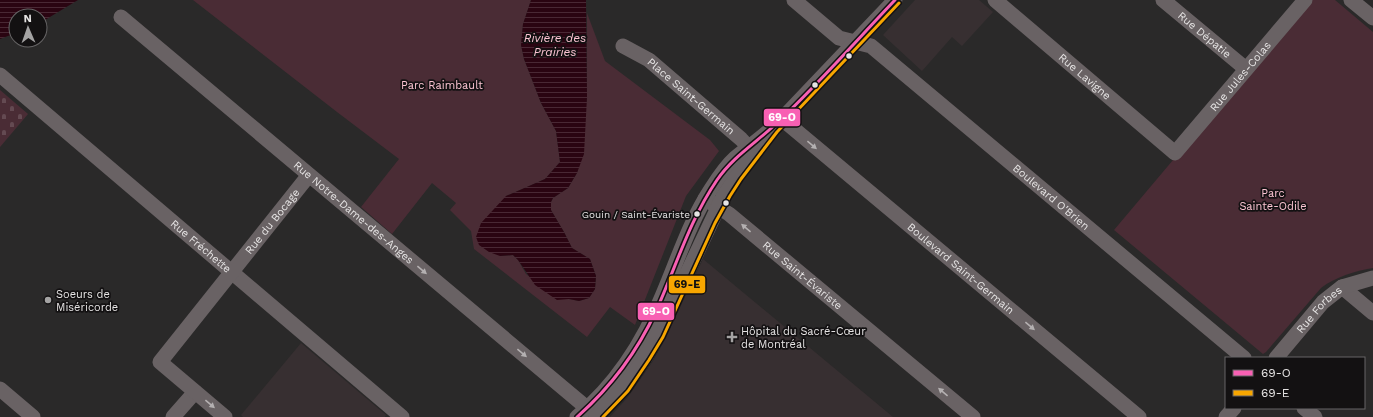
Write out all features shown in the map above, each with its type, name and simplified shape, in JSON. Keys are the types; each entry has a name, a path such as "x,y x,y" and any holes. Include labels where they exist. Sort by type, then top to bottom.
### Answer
{"street":[{"name":"Boulevard O'Brien","path":"794,0 839,38 871,46 1243,357"},
{"path":"587,414 624,388 645,358 658,335 718,207 752,150 896,0"},
{"name":"Rue Lavigne","path":"995,0 1175,153"},
{"name":"Rue Dépatie","path":"1163,0 1246,70"},
{"name":"Rue Jules-Colas","path":"1175,153 1305,0"},
{"path":"1351,0 1373,18"},
{"name":"Rue Notre-Dame-des-Anges","path":"121,17 310,175 587,414"},
{"name":"Place Saint-Germain","path":"623,46 649,60 752,150"},
{"name":"Rue Fréchette","path":"0,75 402,417"},
{"name":"Boulevard Saint-Germain","path":"777,124 1139,417"},
{"path":"587,414 621,372 633,354 659,303 682,248 705,199 731,162 752,150"},
{"name":"Rue du Bocage","path":"195,392 160,362 310,175"},
{"name":"Rue Saint-Évariste","path":"705,199 736,219 972,417"},
{"name":"Rue Forbes","path":"1277,357 1323,302 1342,287 1373,278"},
{"path":"1342,287 1371,306"},
{"path":"0,389 33,417"},
{"path":"173,417 195,392 225,417"},
{"path":"1226,417 1233,409"},
{"path":"1305,409 1314,417"}],"shaded area":[{"path":"915,0 979,0 993,12 962,46 952,37 922,71 883,35"},
{"name":"Hôpital du Sacré-Cœur de Montréal","path":"703,259 893,417 610,417 628,397 653,361"},
{"path":"301,343 386,415 385,417 243,417 241,415"}],"green space":[{"name":"Parc Raimbault","path":"193,0 531,0 523,24 521,45 524,59 541,103 556,131 560,162 545,179 506,196 500,256 513,255 518,260 526,274 557,299 579,301 589,298 595,289 596,276 590,259 572,248 551,210 551,202 553,198 568,188 577,173 587,97 587,13 605,61 710,140 719,151 686,196 635,325 610,307 587,337 474,249 471,231 450,210 456,203 432,183 392,234 361,207 399,159"},
{"name":"Parc Sainte-Odile","path":"1312,0 1335,0 1373,32 1373,268 1346,275 1321,288 1263,354 1114,230 1173,160 1173,156"},
{"path":"0,90 28,114 0,147"}],"water":[{"path":"0,0 78,0 48,18 48,8 8,8 8,36 0,39"},
{"name":"Rivière des Prairies","path":"531,0 586,0 587,97 584,154 577,173 568,188 553,198 551,202 551,210 572,248 590,259 596,276 595,289 589,298 579,301 569,299 557,300 535,285 513,255 500,256 489,252 479,245 476,237 481,223 506,196 545,179 560,162 556,131 541,103 524,59 521,45 523,24"}],"transit line":[{"name":"69-O","path":"577,417 601,394 632,355 656,311 698,212 717,180 731,163 795,106 895,0"},
{"name":"69-E","path":"603,417 628,391 663,337 715,223 741,179 777,132 899,3"}],"place":[{"name":"Gouin / Saint-Évariste","path":"697,214"},
{"name":"Soeurs de Miséricorde","path":"48,300"},
{"name":"Hôpital du Sacré-Cœur de Montréal","path":"732,337"}]}
